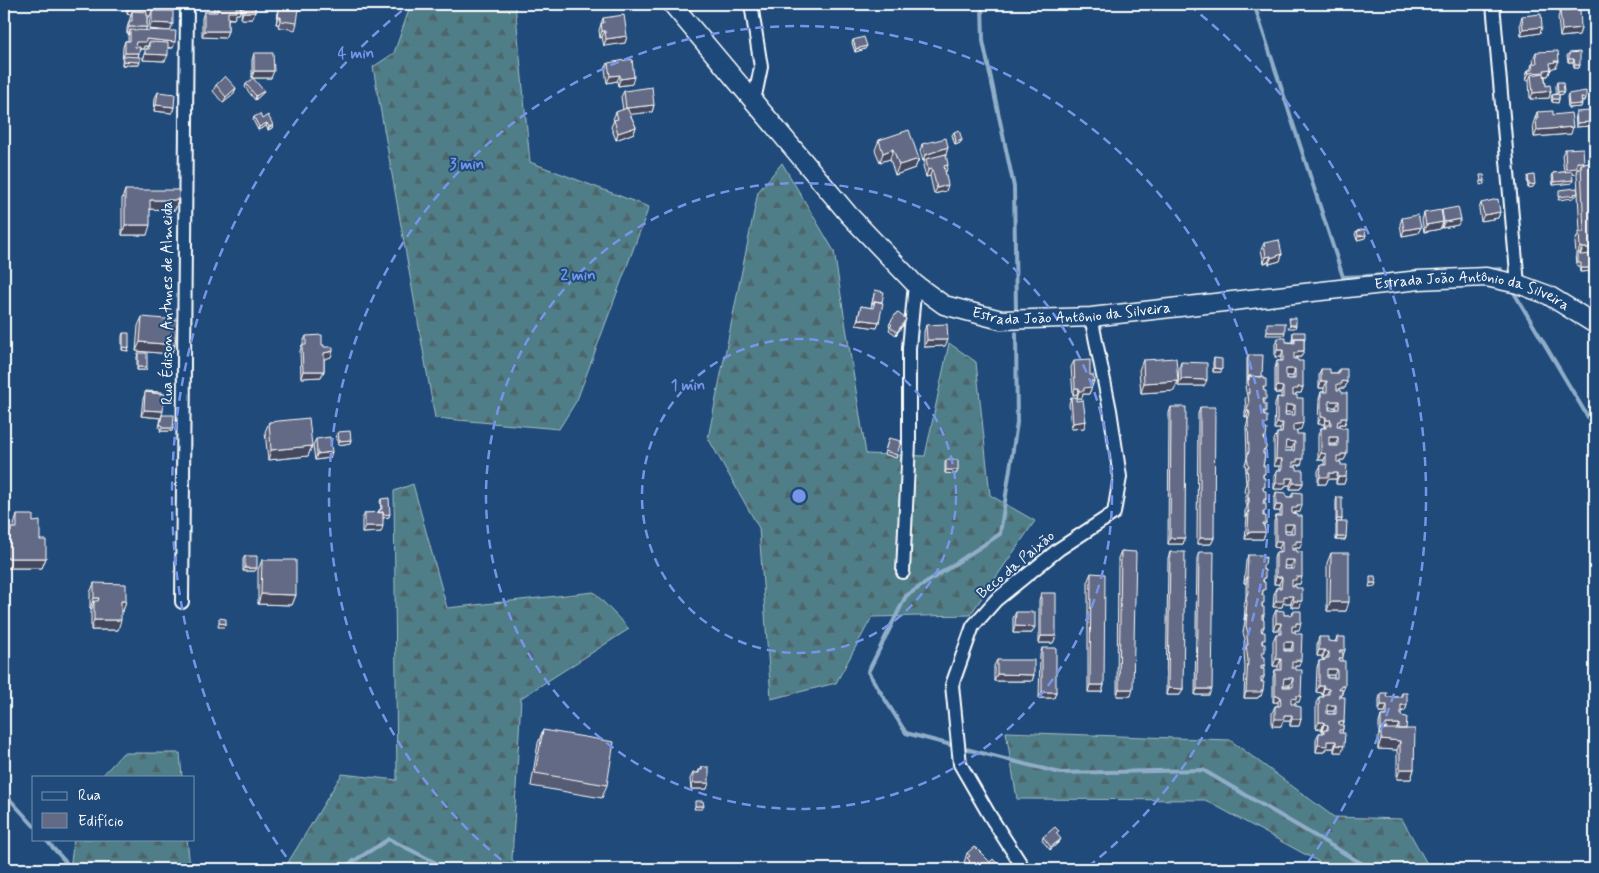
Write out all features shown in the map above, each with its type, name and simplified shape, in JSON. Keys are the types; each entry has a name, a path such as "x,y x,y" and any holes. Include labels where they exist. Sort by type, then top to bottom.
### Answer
{"main road":[{"name":"Estrada João Antônio da Silveira","path":"672,4 849,215 915,284 944,305 1001,320 1091,317 1419,280 1486,277 1518,284 1548,295 1595,324"}],"street":[{"name":"Rua Édison Antunes de Almeida","path":"182,602 187,4"},
{"path":"751,4 760,67 754,101"},
{"path":"1494,4 1518,284"},
{"path":"903,572 909,443 909,348 915,284"},
{"name":"Beco da Paixão","path":"1024,869 960,764 952,685 973,626 996,600 1059,549 1114,512 1120,477 1110,410 1091,317"}],"green space":[{"path":"411,4 515,4 530,162 649,207 577,400 559,429 435,418 373,67 394,53"},
{"path":"782,163 834,251 866,454 925,456 949,343 976,362 990,495 1035,521 970,615 872,617 836,683 771,699 759,528 708,438 758,192"},
{"path":"413,484 447,608 594,592 629,629 521,698 512,860 526,869 284,869 342,774 397,780 394,491"},
{"path":"1006,732 1230,740 1334,817 1402,819 1430,869 1332,869 1205,800 1017,799"},
{"path":"123,753 180,753 182,776 102,776"},
{"path":"74,840 187,840 190,866 214,869 70,869"}],"building":[{"path":"129,4 159,4 159,9 129,8"},
{"path":"217,4 241,4 241,8 236,8 236,12 228,12 228,31 204,31 204,12 217,12"},
{"path":"243,4 255,4 255,12 243,12"},
{"path":"280,5 299,8 297,23 281,21 281,17 278,17"},
{"path":"1580,9 1581,28 1562,30 1560,11"},
{"path":"132,11 147,12 147,27 129,27 129,21 132,21"},
{"path":"152,11 173,11 173,24 152,23"},
{"path":"1541,14 1542,27 1523,29 1522,16"},
{"path":"624,15 627,36 606,39 605,31 602,31 601,23 604,23 603,18"},
{"path":"130,30 176,31 175,42 146,39 146,42 136,42 135,47 140,47 139,53 125,53 125,41 130,41"},
{"path":"864,37 867,46 856,49 853,40"},
{"path":"149,42 168,43 168,55 145,54 145,49 149,49"},
{"path":"1558,51 1559,61 1550,63 1551,69 1544,70 1545,72 1529,73 1528,70 1533,70 1532,64 1537,63 1536,52"},
{"path":"1580,52 1580,65 1575,65 1574,59 1569,59 1569,53"},
{"path":"254,53 273,53 274,71 254,71"},
{"path":"123,56 140,57 140,62 123,61"},
{"path":"632,59 634,77 620,79 620,75 610,76 608,63"},
{"path":"1544,73 1546,86 1550,85 1551,91 1533,93 1531,75"},
{"path":"225,76 236,88 226,97 216,85"},
{"path":"253,78 264,91 256,96 246,84"},
{"path":"1557,82 1563,82 1564,91 1558,92"},
{"path":"652,87 654,105 626,108 624,91"},
{"path":"1586,91 1586,98 1581,98 1582,104 1569,105 1568,94"},
{"path":"158,92 175,94 174,107 156,105"},
{"path":"1559,94 1559,99 1553,99 1552,95"},
{"path":"627,108 636,127 618,133 614,120 618,119 616,112"},
{"path":"1553,111 1553,115 1571,113 1573,127 1537,130 1537,112"},
{"path":"1590,111 1590,122 1577,123 1576,112"},
{"path":"260,114 262,119 268,115 273,125 269,127 267,123 259,127 254,117"},
{"path":"909,130 919,159 899,165 893,149 883,153 879,140"},
{"path":"959,130 962,140 956,142 954,132"},
{"path":"946,138 948,147 925,155 922,144"},
{"path":"1583,148 1584,162 1577,162 1577,168 1566,169 1565,149"},
{"path":"946,154 948,165 944,166 948,185 937,188 932,169 928,170 926,159"},
{"path":"1590,163 1595,248 1583,248 1580,247 1579,232 1584,232 1581,164"},
{"path":"1572,171 1573,180 1554,182 1553,173"},
{"path":"1480,175 1484,175 1485,181 1481,181"},
{"path":"1534,175 1535,184 1529,185 1528,176"},
{"path":"1577,188 1578,193 1575,195 1559,197 1559,190"},
{"path":"125,190 179,190 178,200 150,200 150,225 125,225"},
{"path":"1498,199 1500,212 1484,215 1481,203"},
{"path":"1458,207 1461,219 1444,222 1442,210"},
{"path":"1441,210 1443,222 1426,225 1424,213"},
{"path":"1418,215 1421,227 1404,230 1402,218"},
{"path":"1365,229 1366,235 1358,236 1357,231"},
{"path":"1279,240 1282,254 1271,258 1271,256 1266,257 1264,243"},
{"path":"1578,253 1580,255 1592,254 1593,268 1581,268 1581,263 1578,263"},
{"path":"875,290 884,292 882,302 875,301 872,304"},
{"path":"875,301 883,303 879,322 858,319 861,306 873,308"},
{"path":"897,312 906,319 897,332 890,327 892,325 890,323"},
{"path":"142,317 177,320 175,345 140,342"},
{"path":"1289,318 1296,318 1296,325 1290,325"},
{"path":"1267,323 1285,323 1285,332 1267,332"},
{"path":"947,324 948,340 927,340 926,325"},
{"path":"1293,332 1305,332 1305,338 1293,338"},
{"path":"123,333 129,333 129,348 123,347"},
{"path":"322,335 322,345 324,347 333,347 333,351 324,353 324,371 303,371 302,345 306,345 306,336"},
{"path":"1278,338 1286,338 1286,342 1295,343 1295,338 1304,338 1304,351 1294,353 1294,359 1303,361 1303,387 1293,389 1293,395 1297,395 1297,398 1303,398 1303,423 1293,425 1293,431 1297,431 1297,434 1303,434 1303,459 1297,459 1297,462 1293,462 1293,467 1297,467 1297,470 1303,470 1303,483 1293,483 1293,478 1286,478 1286,483 1276,483 1277,470 1282,470 1282,459 1276,459 1277,433 1282,433 1283,423 1277,423 1277,397 1283,398 1283,387 1277,386 1277,361 1283,361 1283,350 1277,350","holes":["1286,369 1295,369 1295,379 1286,379","1286,405 1295,405 1295,415 1285,415","1286,441 1295,442 1294,451 1285,451"]},
{"path":"138,353 147,353 147,367 138,367"},
{"path":"1248,355 1263,355 1262,377 1249,376 1248,380"},
{"path":"1176,358 1178,381 1144,383 1143,360"},
{"path":"1214,358 1222,359 1222,369 1214,368"},
{"path":"1090,360 1090,375 1093,375 1094,381 1091,381 1091,387 1084,388 1084,391 1079,391 1079,388 1075,388 1074,361"},
{"path":"1181,362 1207,363 1207,380 1181,379"},
{"path":"1321,369 1330,369 1330,373 1339,373 1339,369 1347,369 1347,382 1342,381 1342,384 1337,384 1337,390 1347,393 1347,418 1341,418 1337,426 1347,428 1347,454 1337,456 1337,462 1341,462 1341,465 1347,465 1346,477 1338,477 1338,473 1329,473 1329,477 1320,477 1321,465 1326,465 1326,454 1321,453 1321,428 1331,425 1331,420 1321,417 1321,392 1327,392 1327,381 1321,381","holes":["1329,401 1339,401 1339,409 1329,410","1329,437 1338,437 1338,446 1329,446"]},
{"path":"1249,376 1264,377 1266,379 1266,387 1263,387 1264,391 1266,391 1266,399 1263,399 1264,404 1266,404 1266,412 1263,411 1264,416 1267,416 1267,424 1264,424 1264,429 1267,429 1266,437 1264,437 1266,449 1263,451 1263,454 1265,454 1263,466 1265,466 1265,474 1263,474 1263,478 1265,478 1265,487 1263,489 1266,491 1266,499 1264,499 1263,504 1266,504 1266,511 1263,511 1263,516 1266,516 1266,524 1263,524 1266,532 1248,532 1249,488 1247,485 1247,467 1249,467 1247,458 1249,451 1248,420 1250,414 1247,411 1249,405"},
{"path":"145,392 165,394 163,411 144,410"},
{"path":"146,392 162,392 162,394"},
{"path":"1071,397 1076,397 1076,401 1083,400 1086,421 1073,423"},
{"path":"1171,407 1186,407 1185,538 1170,538"},
{"path":"1200,407 1215,407 1214,538 1200,538"},
{"path":"162,415 174,415 173,428 162,428 162,425 160,425"},
{"path":"309,418 312,446 271,450 269,422"},
{"path":"350,431 351,440 339,441 338,432"},
{"path":"330,437 332,452 317,454 316,439"},
{"path":"889,438 901,441 897,455 885,451"},
{"path":"946,460 958,460 958,470 946,470"},
{"path":"1276,492 1286,493 1286,497 1293,497 1293,492 1302,493 1302,505 1292,508 1292,513 1302,516 1302,541 1296,541 1296,544 1292,544 1292,550 1302,552 1302,577 1296,577 1296,580 1292,580 1292,586 1302,588 1302,601 1294,601 1293,596 1284,596 1284,601 1276,601 1276,588 1281,588 1282,577 1276,577 1276,552 1282,552 1282,541 1276,541 1276,516 1282,516 1282,505 1276,505","holes":["1285,524 1294,524 1294,533 1285,533","1285,560 1294,560 1294,569 1284,569"]},
{"path":"1337,497 1342,497 1342,519 1337,519"},
{"path":"389,498 390,514 383,515 383,512 379,513 379,510 382,509 381,499"},
{"path":"383,512 383,526 365,526 365,513"},
{"path":"17,515 33,515 33,522 40,521 40,540 46,540 46,558 5,558 4,532 11,532 11,528 17,528"},
{"path":"1337,522 1347,522 1346,537 1337,537"},
{"path":"1121,551 1136,552 1133,689 1119,689"},
{"path":"1170,552 1185,552 1183,689 1168,688"},
{"path":"1199,552 1214,552 1212,689 1197,689"},
{"path":"1331,553 1349,553 1349,602 1330,602"},
{"path":"1248,555 1263,555 1263,558 1266,557 1265,565 1263,565 1263,570 1265,570 1263,582 1265,582 1265,590 1263,590 1262,595 1264,595 1262,607 1264,607 1264,615 1262,615 1262,619 1264,620 1264,627 1261,630 1265,632 1265,640 1262,640 1262,644 1265,644 1265,652 1262,652 1262,657 1265,657 1265,665 1261,667 1261,669 1264,669 1264,677 1261,677 1261,682 1264,682 1261,692 1246,692 1248,660 1246,645 1248,645 1248,633 1246,626 1246,598 1248,592"},
{"path":"245,556 257,556 257,568 245,568"},
{"path":"262,560 296,560 296,595 261,594"},
{"path":"1091,573 1105,574 1104,685 1090,685"},
{"path":"1370,576 1375,576 1376,583 1370,583"},
{"path":"94,583 126,584 126,601 121,601 121,620 94,620 94,601 98,601 99,598 94,598"},
{"path":"1041,593 1056,593 1056,636 1041,636"},
{"path":"1276,610 1284,611 1284,615 1293,615 1293,611 1301,611 1301,623 1296,623 1296,626 1292,626 1292,632 1302,634 1301,660 1292,662 1292,668 1302,670 1301,696 1296,696 1296,699 1291,698 1291,704 1301,707 1301,719 1292,719 1292,715 1284,715 1284,719 1275,719 1275,706 1280,706 1281,704 1280,696 1275,696 1275,670 1281,670 1281,659 1276,659 1276,634 1281,634 1281,623 1276,623","holes":["1284,642 1293,642 1293,651 1284,651","1284,678 1293,678 1293,687 1283,687"]},
{"path":"1016,612 1035,612 1035,627 1015,626"},
{"path":"219,618 226,619 226,624 219,623"},
{"path":"1319,637 1328,637 1328,641 1337,642 1337,637 1345,637 1345,650 1340,650 1339,652 1343,652 1343,658 1340,658 1339,661 1345,661 1345,686 1340,686 1339,689 1342,688 1342,694 1339,694 1339,697 1345,697 1344,722 1339,722 1339,725 1343,725 1343,730 1339,730 1339,733 1345,733 1344,746 1336,745 1336,741 1327,741 1327,746 1318,745 1319,733 1324,733 1324,730 1328,730 1328,725 1324,724 1324,722 1319,722 1319,697 1329,694 1329,689 1319,686 1319,661 1329,658 1329,652 1319,650","holes":["1327,669 1337,669 1337,678 1327,678","1327,705 1336,705 1336,714 1327,714"]},
{"path":"1042,648 1056,648 1056,692 1042,692"},
{"path":"997,660 1034,660 1034,675 997,674"},
{"path":"1381,693 1387,693 1386,697 1402,697 1402,693 1407,693 1407,705 1401,705 1401,716 1407,717 1406,729 1399,729 1399,724 1386,724 1386,729 1381,728 1381,716 1387,716 1387,705 1381,705"},
{"path":"1381,729 1415,729 1414,769 1400,769 1400,741 1381,739"},
{"path":"543,730 614,742 607,785 535,773"},
{"path":"702,767 709,767 709,783 693,783 693,773 699,773"},
{"path":"695,801 703,801 704,806 695,806"},
{"path":"1055,827 1059,831 1056,833 1061,839 1051,847 1043,837"},
{"path":"974,847 990,862 993,859 1002,869 974,869 977,867 973,864 971,866 968,863 970,861 967,858 970,856 967,853"}],"waterway":[{"path":"982,4 983,41 1014,187 1016,310"},
{"path":"1254,4 1343,277 1389,275"},
{"path":"1488,270 1501,269"},
{"path":"1513,291 1595,429"},
{"path":"955,746 906,733 868,672 906,596 1000,534 1017,423 1016,333"},
{"path":"962,748 1060,773 1203,770 1371,869"},
{"path":"4,793 32,824"},
{"path":"341,869 389,839 448,869"},
{"path":"46,840 72,869"}]}
